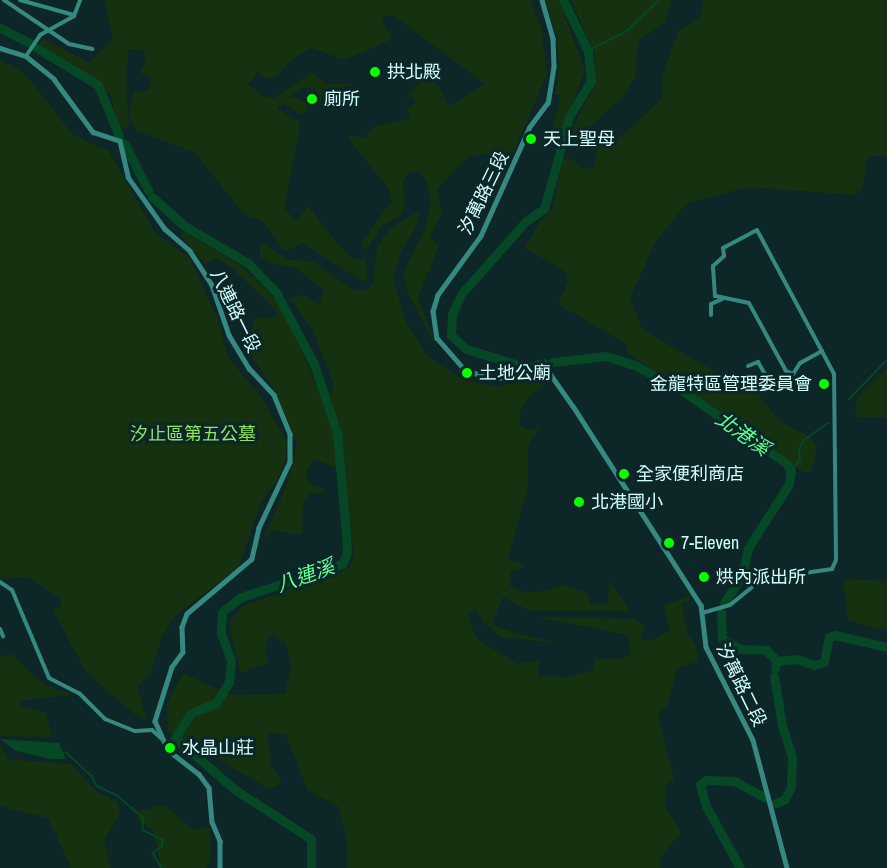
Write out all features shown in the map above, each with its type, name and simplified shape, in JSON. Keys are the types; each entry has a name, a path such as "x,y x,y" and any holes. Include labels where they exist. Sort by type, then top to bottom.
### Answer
{"street":[{"path":"4,0 69,44 92,49"},
{"path":"20,0 74,16"},
{"path":"0,48 26,56 40,35 74,16 80,0"},
{"name":"汐萬路三段","path":"542,0 553,38 554,68 548,103 530,128 481,236 438,295 433,311 437,338 466,371 494,378 551,375"},
{"name":"八連路一段","path":"26,56 54,79 93,132 120,141 128,177 165,230 190,251 212,285 229,335 249,368 274,396 292,444 290,462 259,528 252,559 184,620 183,652 172,667 155,721 168,750 199,774 209,788 212,822 219,841 220,868"},
{"path":"702,613 730,605 762,579 832,569 836,561 834,374 757,230 723,248 723,256 713,267 715,296 749,303 786,371 793,374"},
{"path":"711,315 711,304 723,299"},
{"path":"748,366 758,362 773,388 793,374 800,363 822,351"},
{"name":"汐萬路二段","path":"551,375 701,604 706,647 753,740 787,868"},
{"path":"0,582 12,590 49,678 80,693 105,719 135,731 152,730 165,741"},
{"path":"0,629 3,636"}],"green space":[{"path":"104,0 531,0 541,27 547,74 499,186 491,181 497,163 488,154 469,156 437,189 442,214 430,237 439,245 418,298 438,350 408,294 403,273 424,231 431,203 426,181 419,171 409,172 403,181 405,208 401,216 383,225 366,251 361,244 392,200 387,186 349,140 349,135 364,138 375,126 411,118 406,109 416,103 411,96 402,101 420,83 423,71 438,86 449,106 485,84 393,15 381,17 392,39 344,60 312,48 293,58 277,76 265,78 257,72 248,85 264,96 274,98 312,72 325,84 352,84 324,93 320,102 316,103 316,88 301,88 277,109 299,121 300,127 284,208 297,222 308,205 335,241 354,259 366,259 367,281 360,280 303,243 285,251 262,221 245,215 194,152 136,131 129,114 134,92 149,90 151,77 140,73 146,60 143,51 129,49 126,75 129,126 120,130 110,95 98,80 37,44 45,39 89,63 113,40"},
{"path":"545,0 559,0 585,71 556,144 550,140 561,94 555,94 559,71 557,38"},
{"path":"571,0 672,0 664,23 638,41 635,77 626,94 570,145 573,126 593,90 595,55"},
{"path":"704,0 887,0 887,155 867,157 863,187 856,195 749,187 687,203 655,243 630,298 643,330 718,373 749,383 780,422 809,436 817,446 811,472 804,472 628,353 626,344 558,304 568,281 566,272 525,248 540,221 553,209 562,159 573,159 583,168 594,167 598,143 621,137 662,98 663,74 679,30 700,18"},
{"name":"汐止區第五公墓","path":"0,59 25,74 73,135 109,151 155,233 189,257 217,317 228,357 261,397 287,442 285,461 278,479 260,504 239,567 176,615 162,637 151,672 137,686 147,721 134,714 86,672 53,610 61,606 61,599 27,577 0,579"},
{"path":"296,97 310,105 302,115 284,104 287,99"},
{"path":"419,211 417,226 400,253 393,278 406,322 427,356 460,378 497,387 544,377 548,382 528,398 520,412 520,426 528,430 541,426 528,445 528,486 508,559 526,566 510,572 510,586 523,592 546,591 564,584 587,593 591,605 607,603 610,581 630,611 530,611 503,597 492,624 511,632 559,643 500,637 484,623 476,609 468,615 476,638 517,664 539,661 538,676 566,677 594,670 595,659 623,659 631,652 627,635 538,617 634,619 645,626 640,639 649,641 670,630 663,607 689,595 690,600 682,603 687,635 695,643 699,661 677,669 668,704 658,715 674,780 665,785 666,808 681,833 659,859 661,868 347,868 347,842 338,806 308,791 286,735 267,732 271,764 282,783 270,789 168,731 167,703 183,673 230,695 285,694 291,665 286,643 270,634 265,649 269,663 240,673 229,623 243,606 350,568 354,556 344,471 314,459 306,473 309,484 324,489 323,493 310,493 303,502 302,532 299,535 271,530 263,541 287,484 297,444 275,391 240,339 250,337 254,318 276,318 277,312 232,268 215,258 205,264 181,236 183,231 240,265 284,310 321,397 329,396 334,386 313,330 290,298 303,295 319,305 324,290 296,268 273,264 260,257 260,247 265,243 285,259 314,262 354,290 364,291 373,284 377,247 382,239 392,227"},
{"path":"887,368 887,418 855,417 857,397"},
{"path":"843,579 887,581 887,628 876,629 848,620"},
{"path":"11,654 44,684 71,695 19,701 23,707 46,713 52,737 0,736 0,656"},
{"path":"0,743 7,759 71,764 97,792 118,802 120,815 104,840 110,868 71,868 48,818 0,806"},
{"path":"164,805 192,829 210,828 211,860 206,868 161,868 154,831 138,821 139,811"}],"shaded area":[{"path":"0,739 59,743 66,759 50,759 16,751"}],"waterway":[{"name":"北港溪","path":"560,150 569,117 591,81 588,51 563,0"},
{"path":"588,51 627,31 659,0"},
{"name":"八連溪","path":"0,28 29,43"},
{"name":"八連溪","path":"35,47 98,85 119,136"},
{"name":"八連溪","path":"124,143 148,190"},
{"name":"北港溪","path":"545,363 525,367 466,349 451,335 452,314 462,293 526,221 544,209 559,155"},
{"name":"八連溪","path":"152,197 186,227 248,263 276,292 314,364 337,433 347,553 342,564 241,597 222,612 221,633 231,660 229,682 216,703 191,713 175,738 234,789 311,839 311,868"},
{"name":"北港溪","path":"553,362 606,356 636,366 680,389 787,464 791,471 789,484 748,548 742,576 724,603"},
{"path":"849,399 887,360"},
{"path":"791,471 800,460 799,449 804,440 828,423"},
{"name":"北港溪","path":"721,612 722,638 740,649 766,650 777,661 775,669"},
{"path":"777,661 796,659 814,665 824,662 829,637 835,635 887,647"},
{"name":"北港溪","path":"774,676 782,726 792,756 791,787 785,799 776,803"},
{"path":"66,752 91,775 97,786 118,796 144,819 143,830 163,840 162,847 153,853 162,868"},
{"name":"北港溪","path":"740,868 706,806 700,785 706,780 734,781 766,798"}],"place":[{"name":"拱北殿","path":"375,72"},
{"name":"廁所","path":"312,99"},
{"name":"天上聖母","path":"531,139"},
{"name":"土地公廟","path":"467,373"},
{"name":"金龍特區管理委員會","path":"824,384"},
{"name":"全家便利商店","path":"624,474"},
{"name":"北港國小","path":"579,502"},
{"name":"7-Eleven","path":"669,543"},
{"name":"烘內派出所","path":"704,577"},
{"name":"水晶山莊","path":"170,748"}]}
